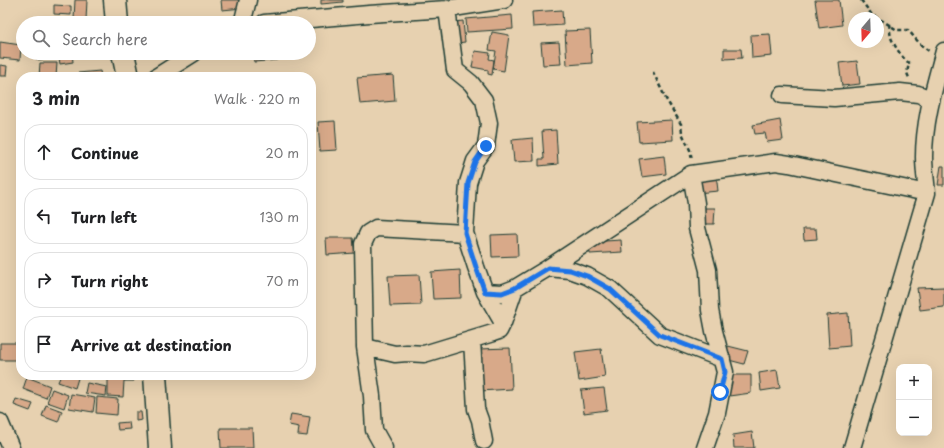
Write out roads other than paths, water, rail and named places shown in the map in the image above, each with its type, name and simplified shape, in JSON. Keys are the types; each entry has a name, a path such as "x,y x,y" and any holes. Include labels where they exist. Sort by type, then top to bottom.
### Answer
{"street":[{"path":"114,0 116,16"},
{"path":"244,16 248,0"},
{"path":"316,19 447,9 504,0"},
{"path":"447,9 455,70 471,83 484,100 489,123 486,146 475,162 468,183 465,233 485,292 503,323"},
{"path":"124,60 127,72"},
{"path":"164,72 183,60"},
{"path":"852,448 927,193 924,157 925,96 943,61"},
{"path":"782,95 834,98 900,92 925,96"},
{"path":"485,292 502,293 515,288 691,174 776,162 927,193"},
{"path":"691,174 696,202 697,228 708,270 710,310 725,372 717,412 705,448"},
{"path":"384,448 374,430 372,396 365,347 363,244 368,233 376,228 465,233"},
{"path":"548,268 570,270 587,276 610,289 660,335 722,359"},
{"path":"365,347 395,354 424,354 472,340 499,330 503,323 515,288"},
{"path":"472,340 476,409 484,441"},
{"path":"155,380 160,448"},
{"path":"0,422 11,448"}]}
